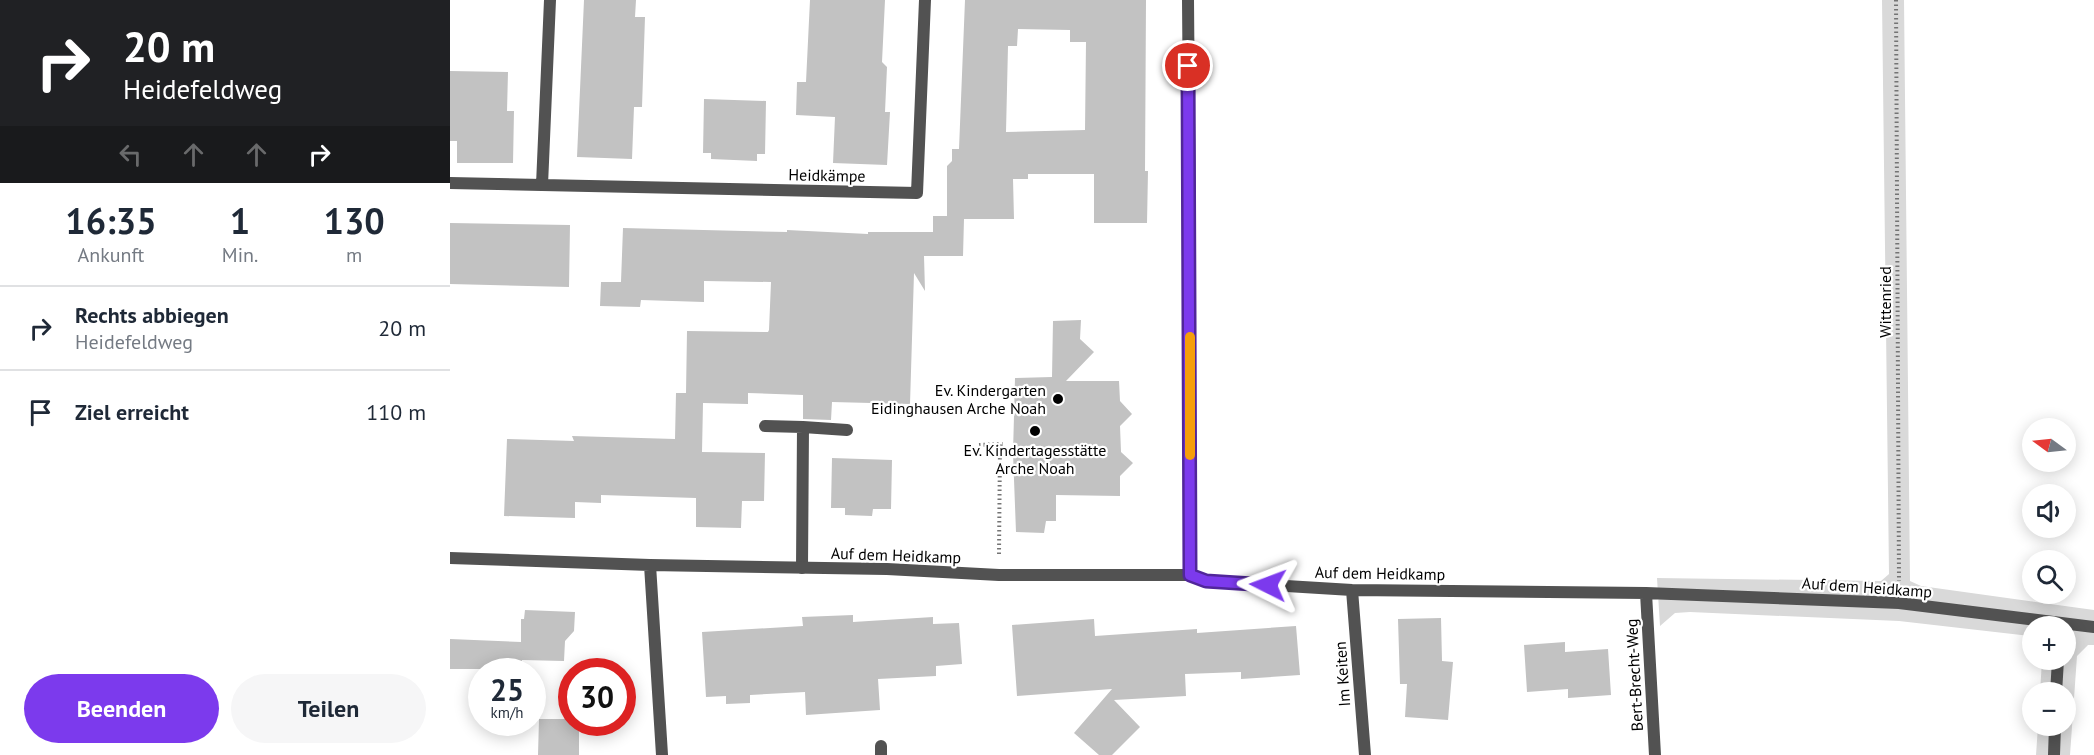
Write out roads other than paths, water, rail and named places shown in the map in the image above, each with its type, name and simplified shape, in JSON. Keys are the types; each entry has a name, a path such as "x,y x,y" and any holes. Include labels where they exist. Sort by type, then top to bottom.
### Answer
{"street":[{"path":"542,186 550,0"},
{"name":"Heidkämpe","path":"450,183 917,193 925,0"},
{"path":"1188,0 1190,575"},
{"path":"765,426 847,430"},
{"path":"802,568 803,427"},
{"name":"Auf dem Heidkamp","path":"450,558 650,565 887,569 999,575 1190,575 1206,581 1352,590 1646,593 1899,603 2022,619"},
{"path":"650,565 662,755"},
{"name":"Im Keiten","path":"1352,590 1365,755"},
{"name":"Bert-Brecht-Weg","path":"1646,593 1655,755"},
{"name":"Auf dem Heidkamp","path":"2076,625 2094,627"},
{"path":"2054,755 2055,736"}],"place":[{"name":"Ev. Kindergarten Eidinghausen Arche Noah","path":"1058,399"},
{"name":"Ev. Kindertagesstätte Arche Noah","path":"1035,431"}]}
